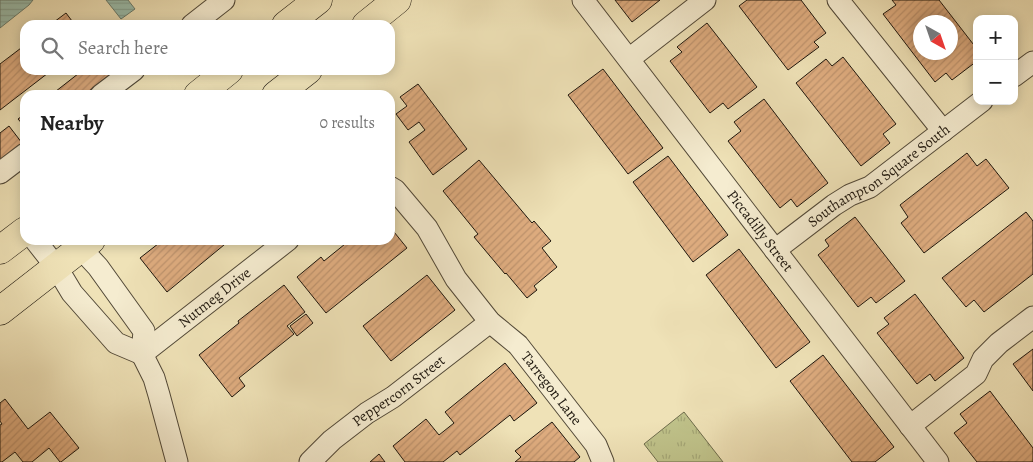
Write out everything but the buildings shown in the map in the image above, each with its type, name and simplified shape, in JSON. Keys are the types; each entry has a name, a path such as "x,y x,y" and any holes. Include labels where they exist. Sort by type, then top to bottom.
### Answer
{"main road":[{"path":"292,20 318,0"},
{"path":"372,20 398,0"},
{"path":"204,90 223,75"},
{"path":"282,90 302,75"},
{"path":"0,250 20,235"},
{"path":"0,312 57,268 80,245"}],"street":[{"path":"198,20 224,0"},
{"name":"Piccadilly Street","path":"583,0 938,462"},
{"path":"629,60 705,0"},
{"path":"838,0 943,132"},
{"path":"1018,73 1033,62"},
{"path":"108,90 128,75"},
{"name":"Southampton Square South","path":"775,250 834,205 850,195 870,187 977,105"},
{"path":"0,174 20,158"},
{"path":"395,190 427,228 456,279 490,322"},
{"path":"39,245 57,268 72,293 116,343 142,354"},
{"path":"83,245 144,331 142,354 160,395 177,462"},
{"name":"Nutmeg Drive","path":"142,354 282,245"},
{"path":"910,426 976,374 983,359 999,343 1033,317"},
{"name":"Peppercorn Street","path":"310,462 332,440 367,413 394,397 490,322"},
{"name":"Tarregon Lane","path":"490,322 518,345 596,445 602,462"}],"green space":[{"path":"684,412 723,462 658,462 644,444"}],"shaded area":[{"path":"0,0 33,0 0,28"},
{"path":"106,0 128,0 135,9 121,19"}]}
